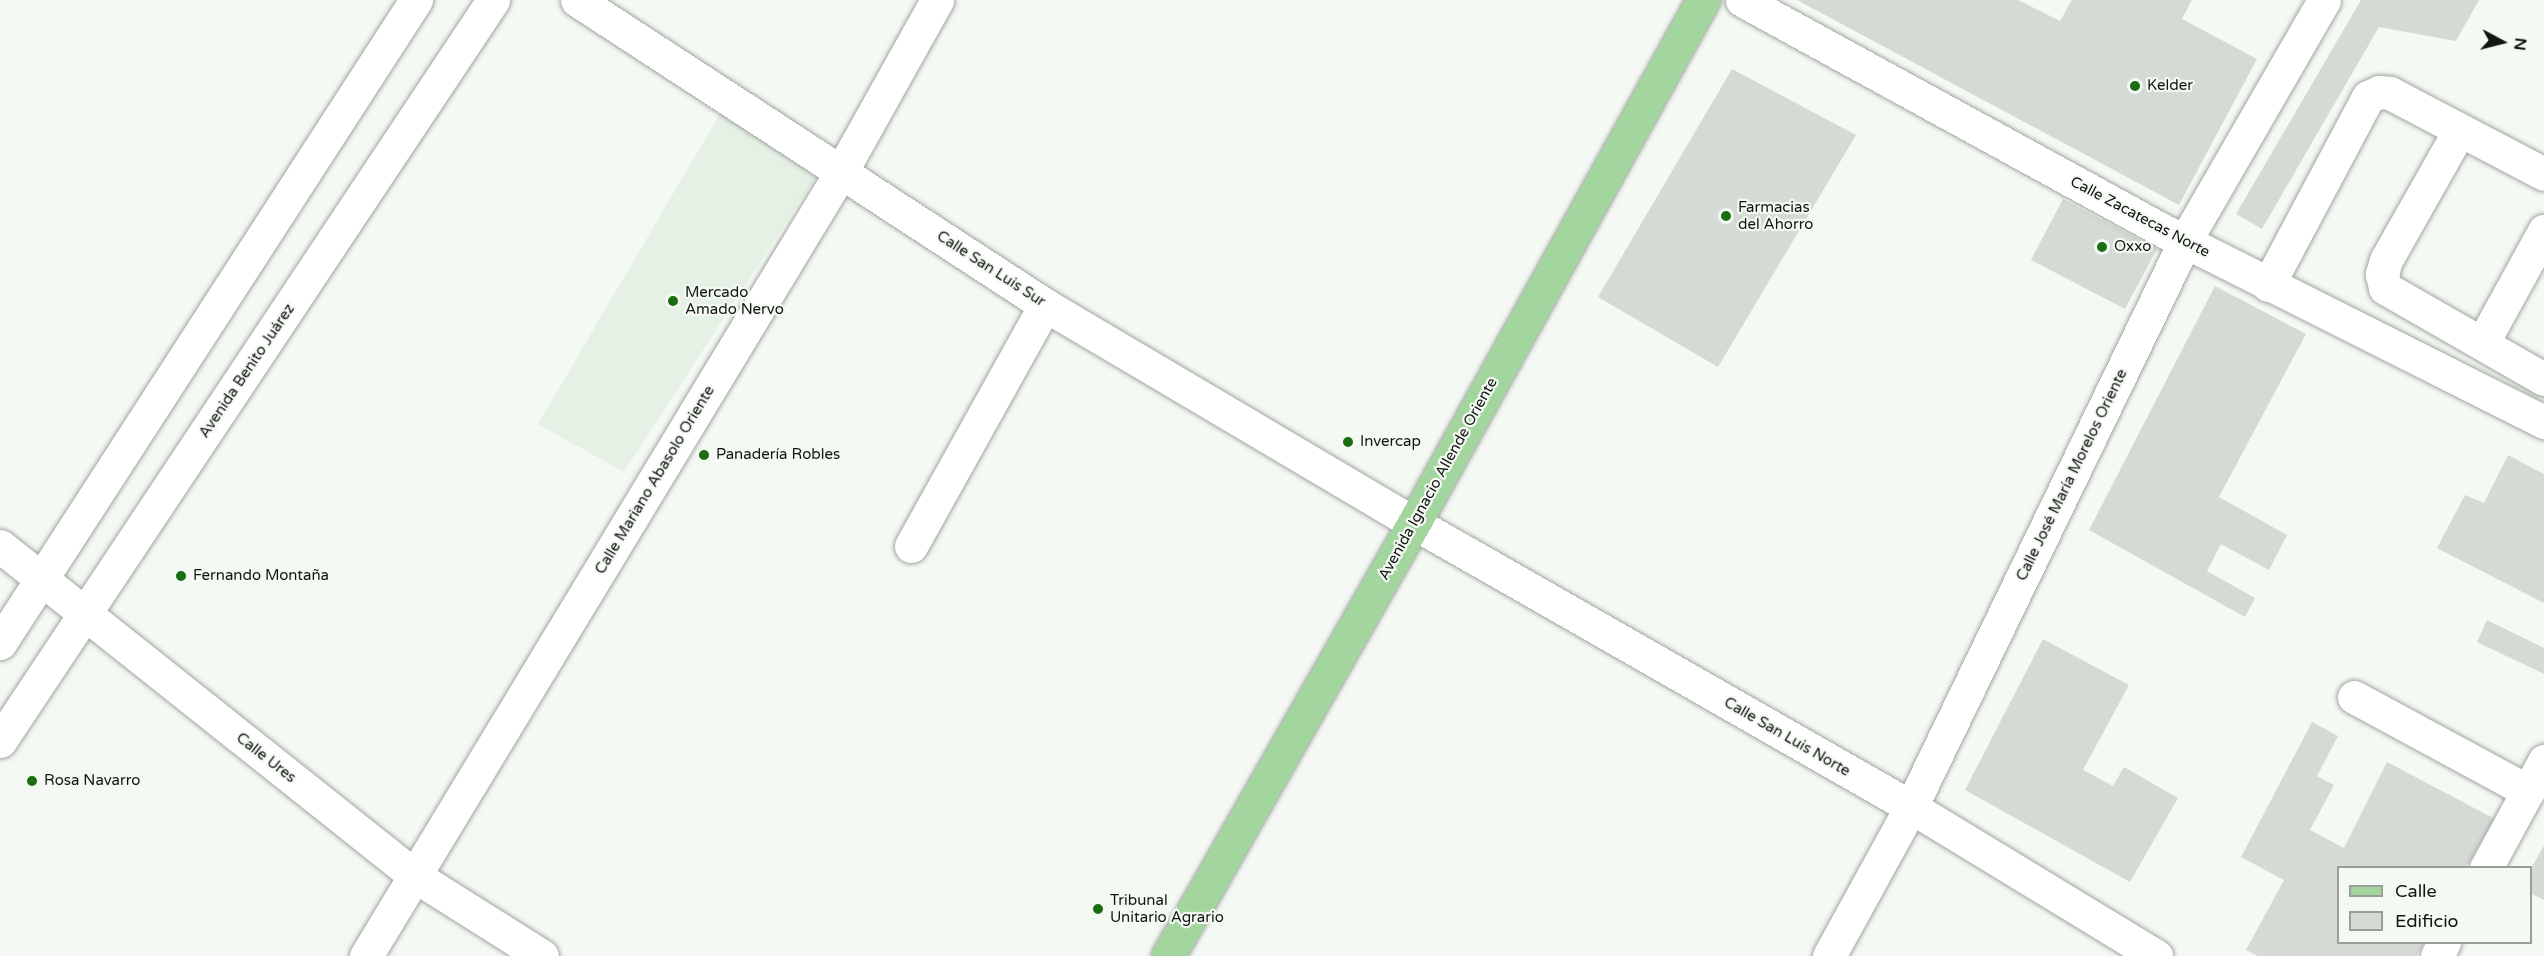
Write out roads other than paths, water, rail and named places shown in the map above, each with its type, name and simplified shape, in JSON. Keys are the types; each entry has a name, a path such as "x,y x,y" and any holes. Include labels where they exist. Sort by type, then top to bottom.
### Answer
{"main road":[{"name":"Avenida Ignacio Allende Oriente","path":"1168,956 1414,523 1703,0"}],"street":[{"path":"0,644 45,578 416,0"},
{"name":"Avenida Benito Juárez","path":"0,741 86,615 493,0"},
{"name":"Calle San Luis Sur","path":"577,0 1045,305 1414,523"},
{"name":"Calle Mariano Abasolo Oriente","path":"366,956 841,172 937,0"},
{"name":"Calle Zacatecas Norte","path":"1742,0 2268,285 2544,422"},
{"name":"Calle José María Morelos Oriente","path":"1829,956 1911,807 2185,241 2324,0"},
{"path":"2268,285 2368,97 2390,93 2544,174"},
{"path":"2459,130 2386,260 2382,274 2385,288 2483,342 2544,379"},
{"path":"2483,342 2543,234"},
{"path":"911,546 1045,305"},
{"name":"Calle San Luis Norte","path":"1414,523 1911,807 2156,956"},
{"name":"Calle Ures","path":"0,546 45,578 86,615 415,876 542,956"},
{"path":"2354,697 2528,791"},
{"path":"2487,866 2544,761"}],"place":[{"name":"Kelder","path":"2135,86"},
{"name":"Farmacias del Ahorro","path":"1726,216"},
{"name":"Oxxo","path":"2102,247"},
{"name":"Mercado Amado Nervo","path":"673,301"},
{"name":"Invercap","path":"1348,442"},
{"name":"Panadería Robles","path":"704,455"},
{"name":"Fernando Montaña","path":"181,576"},
{"name":"Rosa Navarro","path":"32,781"},
{"name":"Tribunal Unitario Agrario","path":"1098,909"}]}
